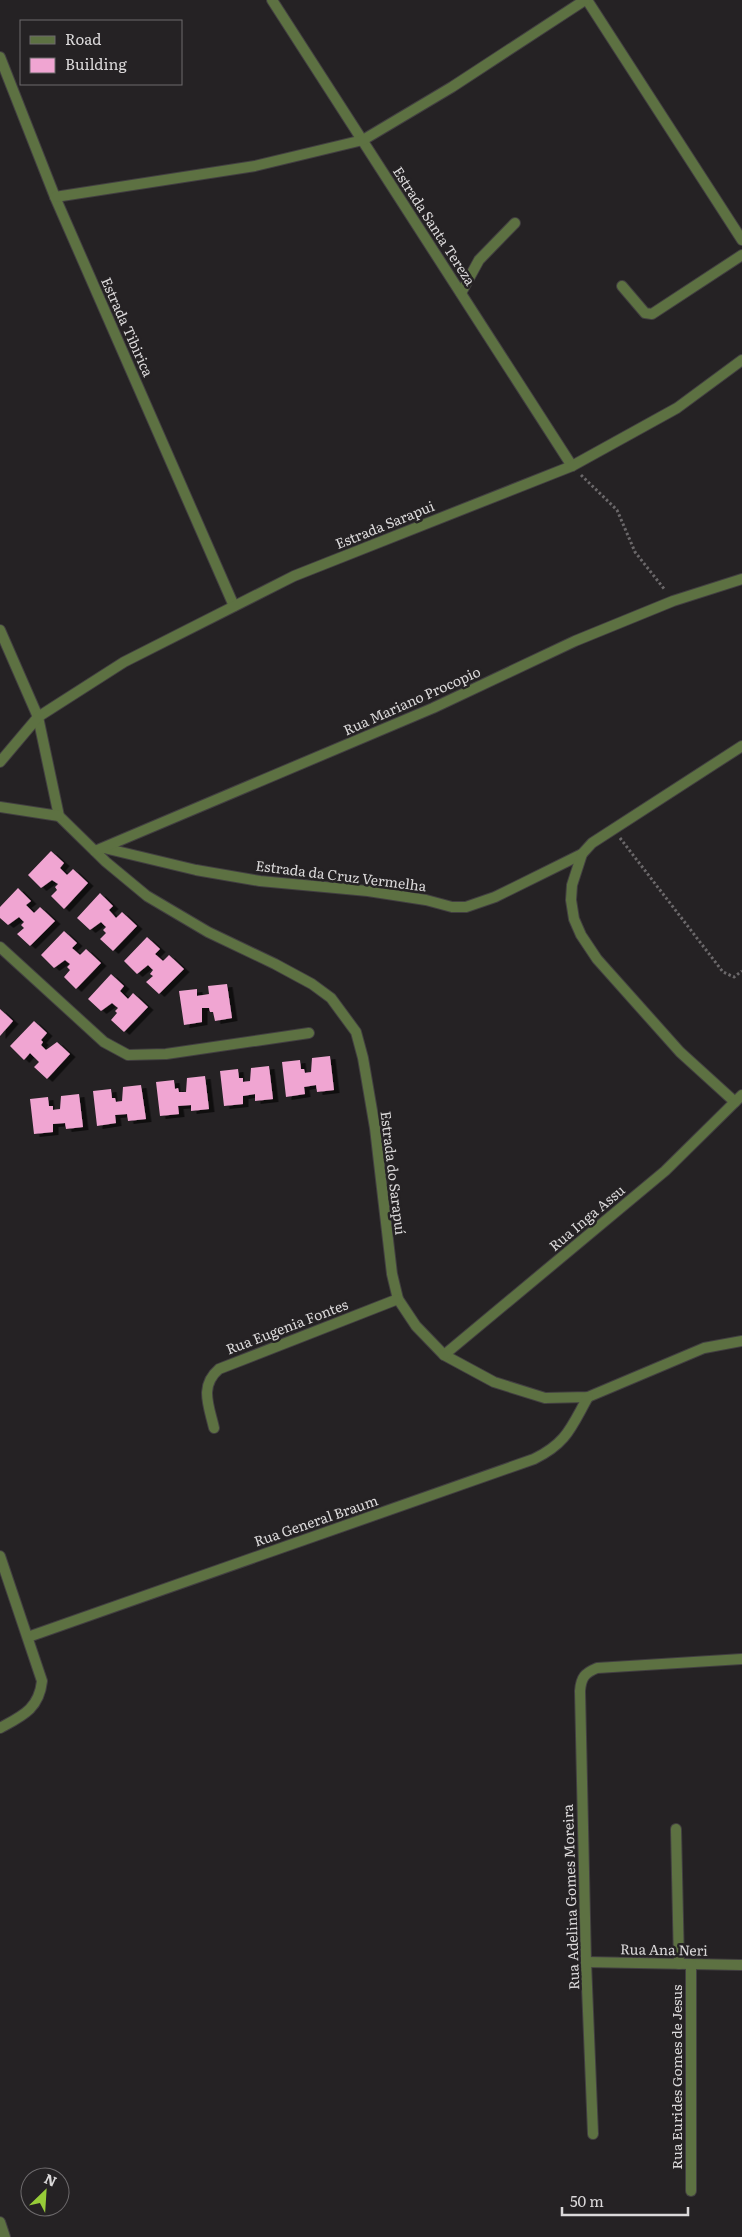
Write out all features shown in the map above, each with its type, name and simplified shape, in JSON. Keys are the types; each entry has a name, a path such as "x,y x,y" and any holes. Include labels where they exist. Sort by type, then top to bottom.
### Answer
{"street":[{"name":"Estrada Santa Tereza","path":"272,0 572,466"},
{"path":"55,197 255,166 363,140 452,86 586,0 742,240"},
{"name":"Estrada Tibirica","path":"0,57 55,197 234,606"},
{"path":"461,293 479,260 515,223"},
{"path":"622,286 645,313 652,314 742,255"},
{"name":"Estrada Sarapui","path":"38,717 124,662 294,576 572,466 677,408 742,360"},
{"name":"Rua Mariano Procopio","path":"99,850 433,708 575,641 673,601 742,579"},
{"path":"0,630 38,717 59,816 0,807"},
{"path":"0,762 38,717"},
{"name":"Estrada da Cruz Vermelha","path":"99,850 260,881 368,891 426,900 452,907 466,907 495,897 582,854 592,843 741,748"},
{"name":"Estrada do Sarapuí","path":"59,816 99,850 147,896 177,915 312,984 331,998 351,1024 356,1032 363,1058 375,1128 391,1266 398,1299 416,1326 444,1355 494,1382 545,1398 588,1397 704,1348 742,1341"},
{"path":"582,854 572,885 571,900 574,919 581,935 597,959 680,1052 739,1098"},
{"path":"0,946 104,1042 128,1055 166,1054 310,1033"},
{"name":"Rua Inga Assu","path":"444,1355 664,1171 739,1098"},
{"name":"Rua Eugenia Fontes","path":"214,1428 205,1391 208,1381 219,1369 398,1299"},
{"name":"Rua General Braum","path":"28,1637 534,1459 554,1449 569,1431 588,1397"},
{"path":"0,1556 42,1682 40,1694 33,1706 0,1728"},
{"name":"Rua Adelina Gomes Moreira","path":"594,2134 586,1962 580,1691 585,1673 597,1668 742,1658"},
{"name":"Rua Eurides Gomes de Jesus","path":"676,1828 680,1964"},
{"name":"Rua Ana Neri","path":"586,1962 742,1965"},
{"name":"Rua Eurides Gomes de Jesus","path":"691,1964 691,2191"},
{"path":"0,2222 6,2237"}],"path":[{"path":"572,466 617,510 635,552 673,601"},
{"path":"614,829 723,972 734,978 742,971"}],"building":[{"path":"51,851 64,863 60,868 67,875 73,869 88,883 64,909 51,896 57,890 55,887 58,884 52,880 41,888 28,875"},
{"path":"18,888 31,901 26,905 34,913 40,907 55,921 30,946 17,934 24,928 21,925 24,922 19,917 8,925 0,918 0,907"},
{"path":"100,893 113,906 109,910 116,918 122,912 137,926 113,951 100,939 106,933 103,930 106,927 101,922 90,930 77,918"},
{"path":"64,931 77,943 72,948 80,955 86,949 101,963 76,989 64,977 70,970 67,967 70,964 65,960 54,968 41,955"},
{"path":"147,937 160,949 155,954 163,961 169,955 184,969 159,994 146,982 153,976 150,974 153,970 148,965 137,974 124,961"},
{"path":"111,974 124,986 120,991 128,999 133,993 148,1007 124,1032 111,1020 117,1013 115,1011 118,1008 112,1003 101,1011 88,999"},
{"path":"227,984 232,1018 215,1021 213,1012 210,1012 209,1008 202,1008 202,1022 184,1025 179,991 197,989 197,996 209,994 208,986"},
{"path":"0,1009 13,1021 0,1036"},
{"path":"34,1021 47,1033 41,1040 43,1042 41,1045 46,1050 57,1042 70,1054 47,1079 34,1067 39,1062 30,1053 24,1060 10,1046"},
{"path":"330,1056 334,1090 317,1092 316,1085 304,1087 305,1094 286,1097 282,1062 300,1060 301,1069 304,1069 305,1073 311,1072 312,1058"},
{"path":"269,1066 273,1099 255,1101 255,1094 243,1096 243,1104 224,1106 220,1071 238,1069 239,1078 243,1078 243,1082 250,1081 251,1068"},
{"path":"205,1076 209,1109 191,1111 191,1105 178,1106 179,1114 160,1116 156,1082 174,1080 175,1089 178,1088 179,1092 186,1092 187,1078"},
{"path":"141,1085 146,1119 128,1121 127,1114 115,1115 116,1123 97,1126 93,1091 111,1089 112,1098 115,1098 116,1102 122,1101 123,1087"},
{"path":"79,1094 83,1127 66,1129 65,1123 53,1124 53,1132 34,1134 30,1099 48,1097 49,1106 53,1106 53,1110 60,1109 61,1096"}]}
